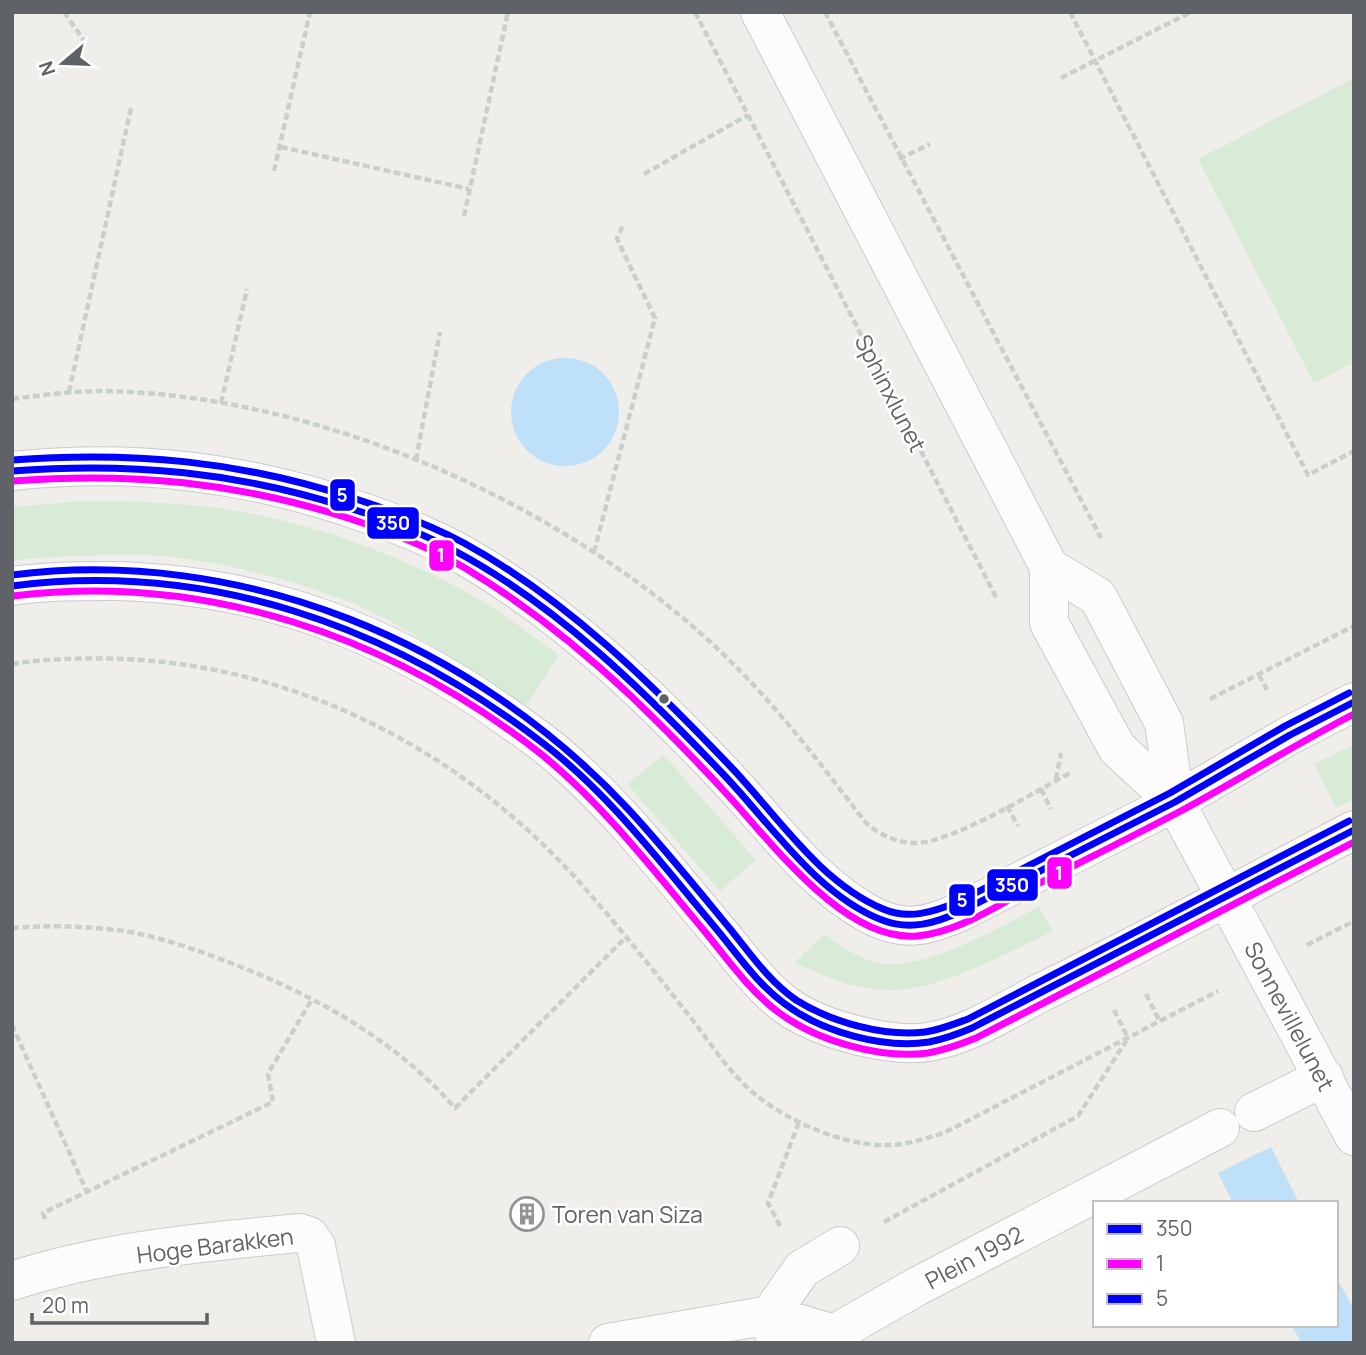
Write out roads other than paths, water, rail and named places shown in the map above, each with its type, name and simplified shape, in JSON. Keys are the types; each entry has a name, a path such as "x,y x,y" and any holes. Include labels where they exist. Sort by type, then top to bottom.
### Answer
{"street":[{"path":"760,12 1049,567 1049,623 1117,748 1175,802"},
{"path":"12,471 67,465 128,465 194,470 318,496 396,523 468,558 581,636 690,739 809,869 848,901 869,914 892,924 908,927 936,923 1041,872 1175,802 1290,735 1354,702"},
{"path":"1049,567 1098,597 1164,723 1175,802"},
{"path":"12,586 83,581 141,582 204,588 260,598 313,613 360,631 412,656 472,692 561,757 635,831 766,987 793,1010 844,1031 904,1042 928,1042 947,1038 1072,978 1354,830"},
{"name":"Sonnevillelunet","path":"1175,802 1354,1136"},
{"name":"Plein 1992","path":"836,1338 916,1287 1324,1077"},
{"name":"Hoge Barakken","path":"12,1281 112,1257 299,1233 309,1236 316,1246 336,1343"},
{"path":"796,1257 840,1246"},
{"path":"796,1257 836,1338"},
{"path":"773,1329 796,1257"},
{"path":"608,1343 720,1323 836,1338"}],"water":[{"path":"565,358 586,362 603,374 615,391 619,412 615,433 603,450 586,462 565,466 544,462 527,450 515,433 511,412 515,391 527,374 544,362"},
{"path":"1271,1147 1298,1201 1232,1201 1218,1173"},
{"path":"1338,1280 1354,1310 1354,1343 1301,1343 1293,1327 1338,1327"}],"place":[{"name":"Toren van Siza","path":"527,1214"}]}
